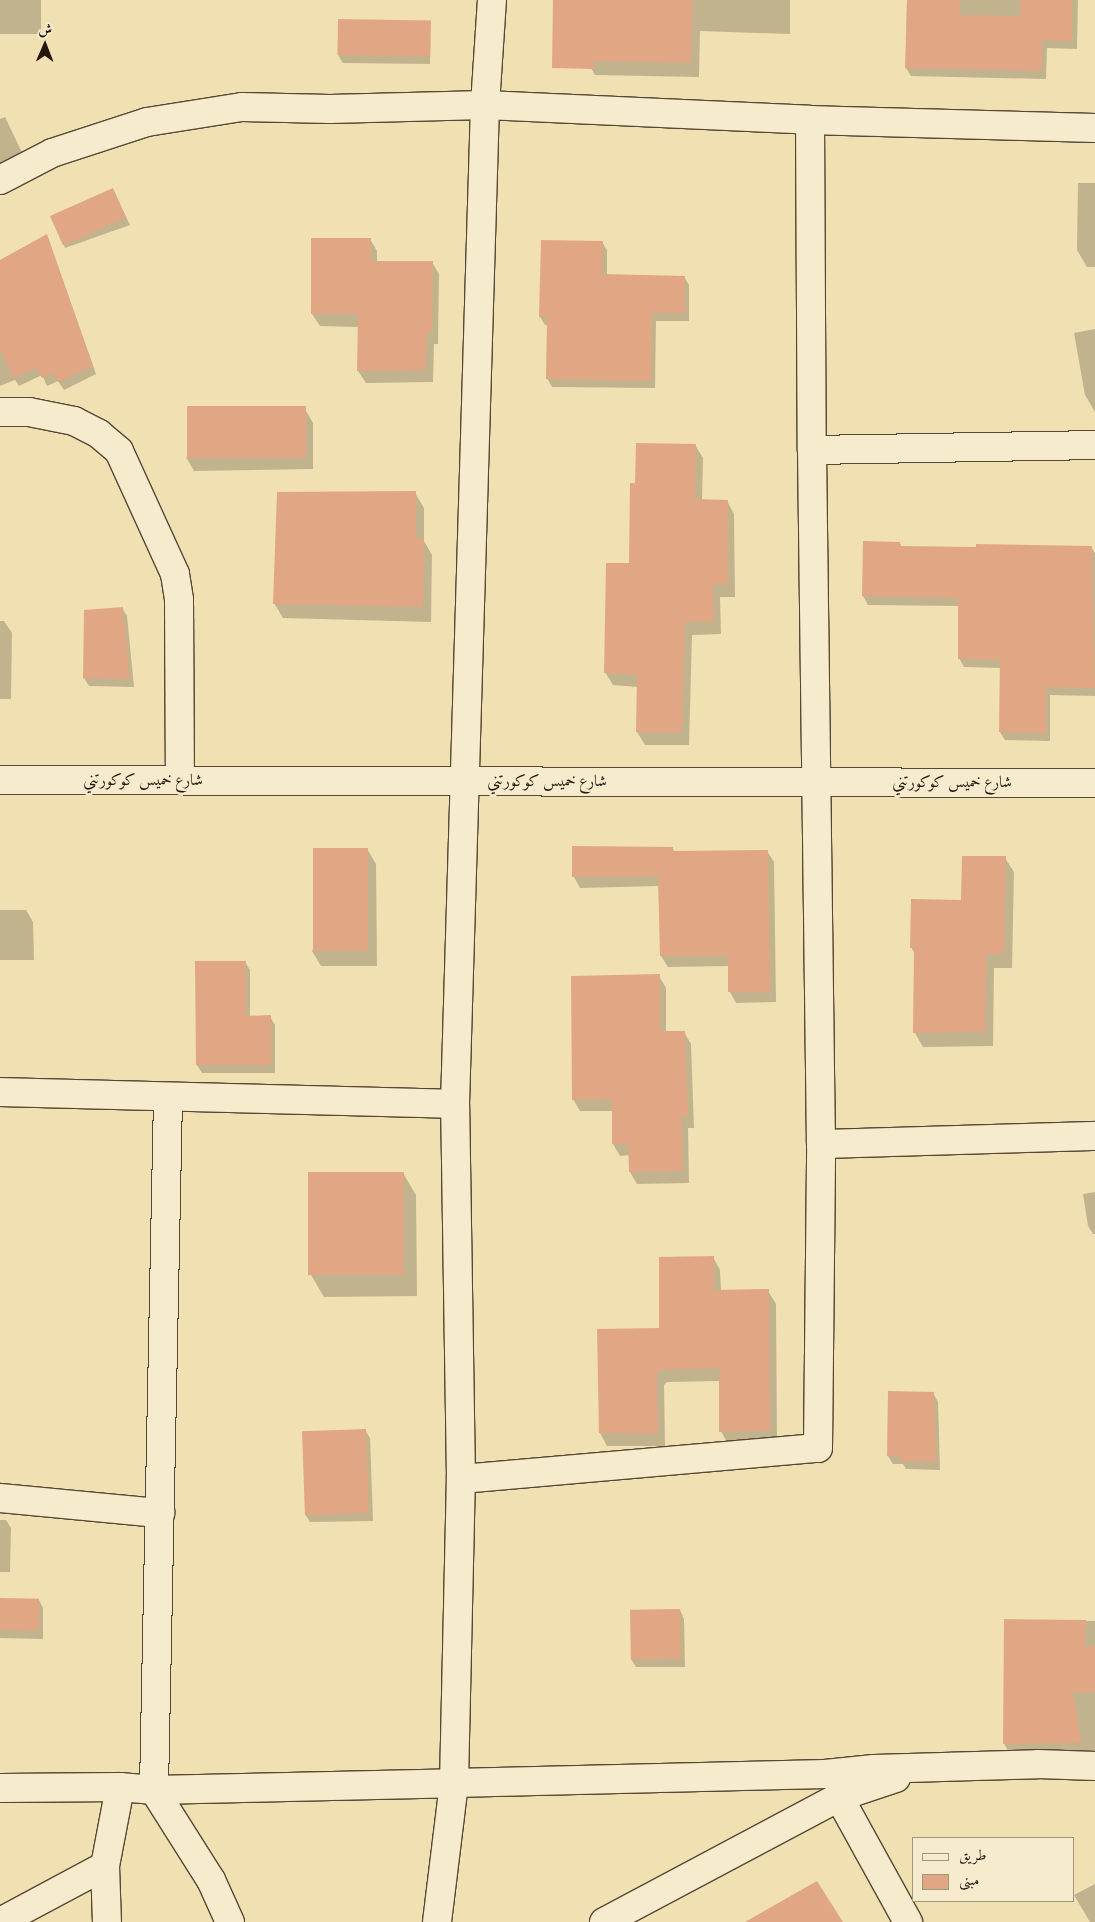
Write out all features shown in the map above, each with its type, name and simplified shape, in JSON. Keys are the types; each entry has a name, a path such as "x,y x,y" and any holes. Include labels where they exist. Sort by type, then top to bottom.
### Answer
{"street":[{"path":"437,1922 454,1783 461,1479 455,1104 485,105 492,0"},
{"path":"0,180 52,153 146,122 242,107 330,109 485,105 810,120 1095,128"},
{"path":"461,1479 818,1448 821,1144 812,450 810,120"},
{"path":"0,412 29,412 74,421 99,434 119,451 175,574 179,600 180,780"},
{"path":"812,450 1095,445"},
{"name":"شارع خميس كوكورتني","path":"0,780 1095,783"},
{"path":"0,1092 455,1104"},
{"path":"168,1097 154,1790 211,1880 230,1922"},
{"path":"821,1144 1095,1136"},
{"path":"0,1498 160,1513"},
{"path":"0,1788 120,1787 154,1790 825,1774 929,1767 1038,1764 1095,1766"},
{"path":"604,1922 839,1797 929,1767"},
{"path":"108,1922 105,1866 120,1787"},
{"path":"839,1797 908,1922"},
{"path":"0,1922 105,1866"}],"building":[{"path":"553,0 693,0 691,63 594,61 594,69 552,68"},
{"path":"907,0 960,0 960,15 1020,16 1020,0 1072,0 1072,41 1042,40 1042,71 905,68"},
{"path":"338,19 431,21 430,57 337,55"},
{"path":"113,188 126,217 63,245 50,216"},
{"path":"47,234 93,366 58,382 53,373 42,378 36,368 13,378 0,349 0,260"},
{"path":"311,238 371,238 371,261 433,261 432,332 427,332 426,370 357,371 358,314 311,314"},
{"path":"541,240 603,241 602,274 685,276 685,313 652,313 651,381 546,379 547,317 539,317"},
{"path":"187,406 306,406 306,458 187,458"},
{"path":"636,443 696,444 695,499 728,500 728,584 713,584 714,622 685,622 682,733 636,732 637,675 604,673 606,563 629,563 630,483 635,483"},
{"path":"416,491 416,539 424,539 423,607 273,604 277,492"},
{"path":"863,541 900,542 900,546 976,547 976,544 1092,546 1095,688 1046,687 1046,733 999,732 1000,660 958,659 958,598 862,596"},
{"path":"123,607 130,679 83,678 84,610"},
{"path":"572,846 673,847 673,851 768,850 770,992 728,992 728,956 660,956 658,876 572,877"},
{"path":"313,848 368,848 368,951 313,951"},
{"path":"962,856 1006,856 1004,954 987,954 985,1032 913,1033 914,948 910,948 911,899 961,900"},
{"path":"195,961 246,961 246,1016 271,1015 271,1065 196,1065"},
{"path":"660,974 660,1031 685,1031 688,1116 682,1116 683,1171 629,1172 628,1144 612,1144 612,1099 572,1100 571,976"},
{"path":"308,1172 404,1172 404,1275 308,1275"},
{"path":"714,1256 714,1290 769,1289 770,1431 719,1432 719,1368 660,1370 657,1372 658,1434 599,1433 597,1329 659,1328 659,1257"},
{"path":"888,1391 934,1392 936,1462 900,1461 900,1456 887,1456"},
{"path":"366,1429 369,1513 305,1515 302,1431"},
{"path":"0,1598 39,1599 38,1631 0,1630"},
{"path":"680,1609 681,1659 631,1660 630,1610"},
{"path":"1004,1619 1086,1620 1085,1646 1095,1646 1095,1692 1073,1692 1082,1743 1003,1744"},
{"path":"817,1881 843,1922 745,1922"}]}
